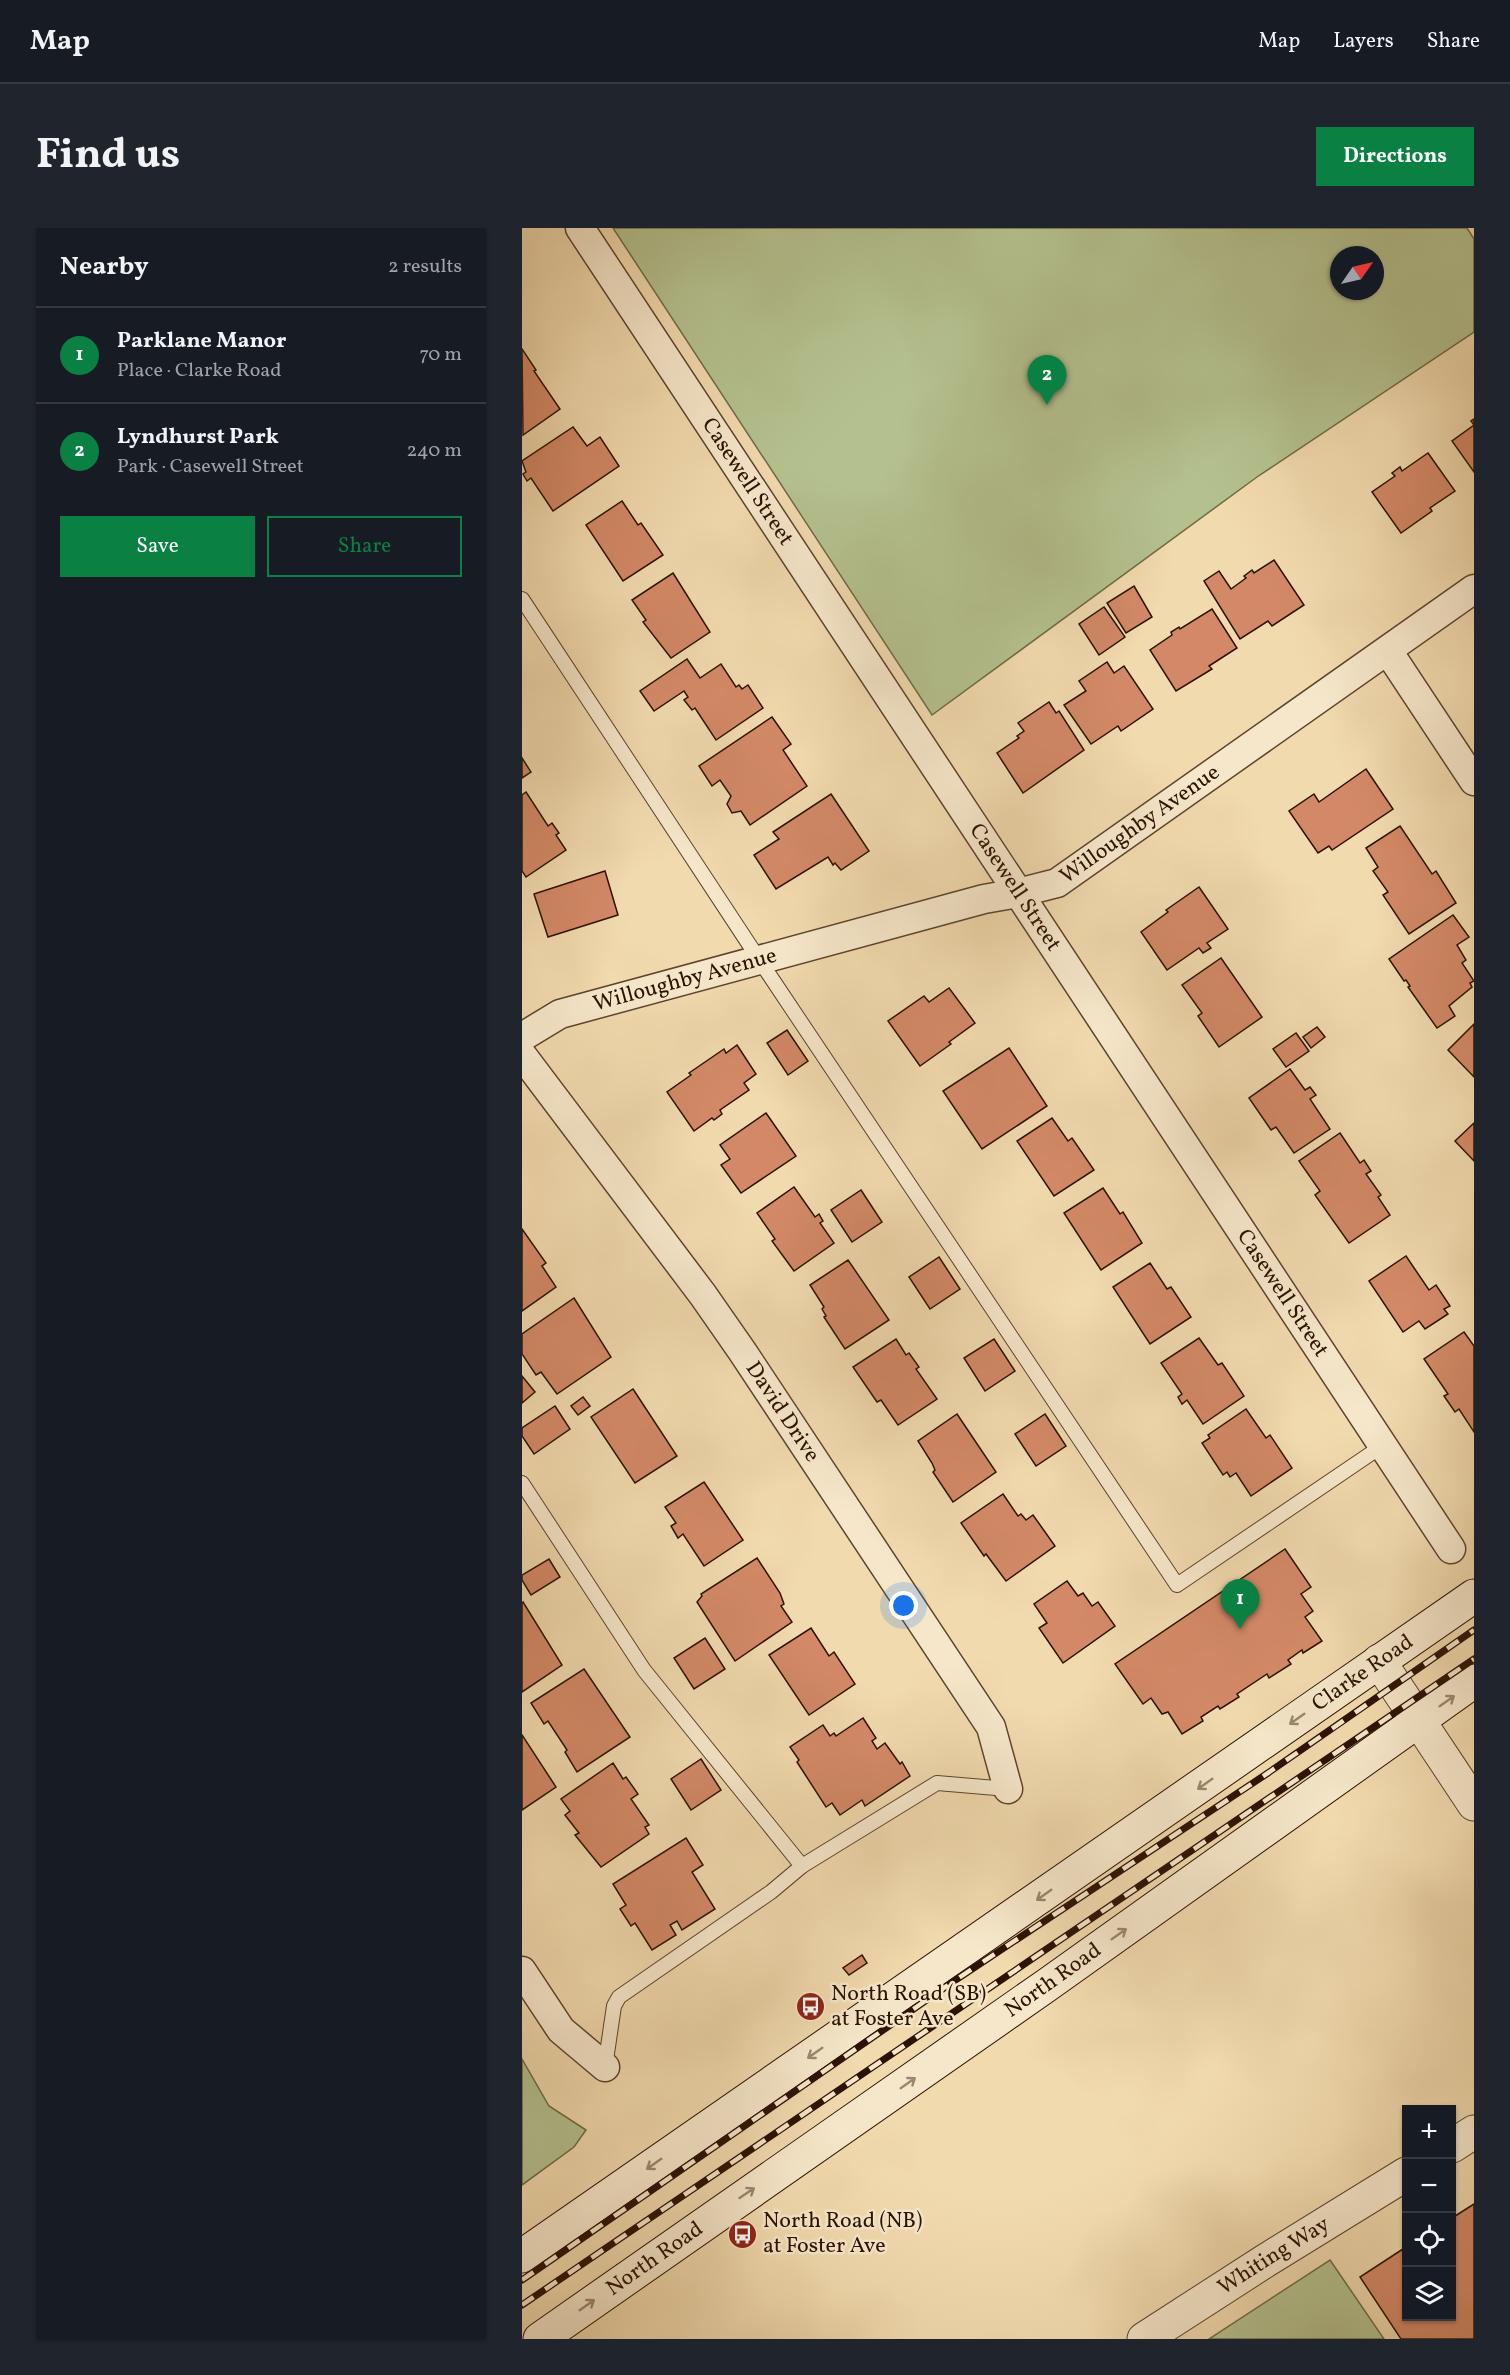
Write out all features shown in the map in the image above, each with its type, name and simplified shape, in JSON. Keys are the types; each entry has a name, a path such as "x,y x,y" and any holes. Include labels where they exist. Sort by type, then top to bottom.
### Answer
{"main road":[{"name":"Clarke Road","path":"522,2256 1474,1596"},
{"path":"1379,1661 1474,1804"},
{"name":"North Road","path":"540,2339 1047,1986 1474,1681"},
{"path":"1456,2143 1474,2132"},
{"name":"Whiting Way","path":"1144,2339 1402,2177"}],"street":[{"name":"Casewell Street","path":"580,228 1451,1549"},
{"name":"Willoughby Avenue","path":"522,1037 560,1014 984,899 1057,883 1474,590"},
{"path":"1388,651 1474,781"},
{"name":"David Drive","path":"522,1055 723,1323 991,1726 1008,1789"},
{"path":"522,1971 561,2030 605,2067"}],"lane":[{"path":"522,599 760,961 1177,1585 1382,1446"},
{"path":"522,1483 644,1670 802,1866"},
{"path":"605,2067 614,2006 619,1997 771,1892 802,1866 937,1782 1008,1789"}],"green space":[{"path":"613,228 1467,228 1474,239 1474,332 1257,477 932,715"},
{"path":"522,2059 549,2106 586,2130 574,2147 522,2185"},
{"path":"1330,2260 1384,2339 1209,2339"}],"building":[{"path":"522,349 560,409 523,435"},
{"path":"1474,425 1474,472 1452,441"},
{"path":"573,427 587,446 600,437 619,466 553,511 531,478 527,481 523,474 526,472 522,461"},
{"path":"1428,453 1455,491 1430,508 1432,511 1401,533 1372,492 1395,476 1392,473 1400,467 1402,471"},
{"path":"622,501 638,525 641,523 663,555 623,581 586,525"},
{"path":"1274,560 1304,605 1272,626 1268,621 1240,639 1204,581 1219,571 1231,589 1246,578 1244,576 1252,570 1254,573"},
{"path":"673,573 710,632 671,658 643,622 646,620 632,600"},
{"path":"1134,586 1152,617 1126,633 1107,603"},
{"path":"1104,607 1125,637 1099,655 1079,624"},
{"path":"1212,609 1237,648 1209,666 1212,669 1176,691 1150,650 1172,635 1171,632"},
{"path":"687,659 700,678 721,664 736,687 739,685 742,689 748,685 763,708 716,740 695,708 692,710 684,700 688,697 684,691 654,711 640,691"},
{"path":"1107,662 1114,673 1124,666 1153,709 1121,731 1118,726 1091,744 1064,705 1086,691 1079,681"},
{"path":"1049,702 1056,713 1059,711 1084,750 1023,793 997,753 1019,738 1017,736 1024,731 1018,723"},
{"path":"772,717 791,744 783,750 807,786 750,825 741,811 732,813 727,804 731,796 720,780 712,786 699,766"},
{"path":"522,758 531,772 522,778"},
{"path":"1366,769 1393,809 1332,850 1329,846 1318,853 1289,811 1314,794 1319,802"},
{"path":"526,792 548,826 552,823 559,833 556,835 566,850 526,877 522,871 522,795"},
{"path":"831,794 869,851 841,870 835,863 833,865 828,857 776,889 754,855 779,839 773,832"},
{"path":"1400,826 1432,874 1436,871 1456,903 1409,934 1383,895 1388,892 1373,871 1378,867 1366,848"},
{"path":"605,871 618,915 548,937 534,894"},
{"path":"1199,887 1228,929 1207,943 1211,948 1203,953 1199,948 1167,970 1141,932 1168,912 1166,910"},
{"path":"1453,915 1469,937 1457,945 1466,960 1462,963 1474,981 1470,983 1472,987 1449,1006 1455,1016 1437,1028 1408,987 1410,986 1406,980 1404,981 1389,959"},
{"path":"1221,958 1262,1017 1219,1047 1198,1016 1202,1013 1182,985"},
{"path":"949,988 975,1023 920,1066 888,1021 924,996 929,1002"},
{"path":"1474,1024 1474,1077 1448,1050"},
{"path":"1317,1027 1325,1037 1311,1048 1303,1037"},
{"path":"787,1030 808,1061 788,1075 767,1043"},
{"path":"1296,1033 1309,1051 1286,1067 1273,1049"},
{"path":"737,1045 756,1074 744,1083 749,1090 720,1110 722,1114 714,1120 712,1118 694,1131 667,1092 691,1075 689,1073 724,1049 726,1053"},
{"path":"1009,1048 1047,1106 982,1149 943,1091"},
{"path":"1290,1069 1305,1090 1310,1087 1316,1095 1310,1099 1330,1129 1294,1153 1276,1127 1271,1130 1249,1098"},
{"path":"766,1113 796,1156 741,1193 721,1165 730,1159 720,1145"},
{"path":"1052,1118 1068,1141 1072,1138 1094,1170 1054,1196 1017,1141"},
{"path":"1474,1123 1474,1161 1455,1141"},
{"path":"1340,1133 1360,1163 1364,1160 1371,1171 1366,1174 1381,1195 1378,1197 1390,1215 1349,1243 1315,1195 1320,1191 1299,1161"},
{"path":"794,1187 815,1217 819,1214 823,1221 820,1223 834,1243 794,1271 772,1241 775,1239 757,1213"},
{"path":"1103,1188 1120,1214 1123,1212 1142,1243 1101,1270 1064,1213"},
{"path":"861,1190 882,1222 852,1242 831,1210"},
{"path":"522,1229 546,1263 542,1266 556,1287 522,1311"},
{"path":"1406,1256 1429,1290 1436,1285 1450,1306 1444,1309 1448,1314 1425,1329 1419,1321 1403,1332 1369,1281"},
{"path":"939,1257 960,1289 930,1309 909,1277"},
{"path":"848,1260 889,1320 845,1349 824,1317 826,1316 822,1309 824,1307 810,1285"},
{"path":"1150,1263 1167,1289 1171,1287 1191,1317 1150,1344 1113,1287"},
{"path":"574,1298 611,1357 557,1394 541,1372 536,1375 522,1354 522,1334"},
{"path":"1464,1332 1474,1346 1474,1432 1459,1409 1455,1412 1444,1396 1448,1394 1424,1359"},
{"path":"1199,1338 1218,1365 1222,1363 1244,1396 1203,1424 1187,1400 1182,1404 1178,1397 1182,1394 1161,1363"},
{"path":"896,1339 906,1355 909,1353 919,1367 916,1369 937,1399 898,1425 881,1400 877,1402 853,1367"},
{"path":"994,1339 1015,1371 985,1391 964,1358"},
{"path":"522,1376 535,1392 522,1403"},
{"path":"633,1389 677,1456 635,1483 591,1417"},
{"path":"583,1397 590,1406 578,1415 571,1406"},
{"path":"555,1406 570,1429 534,1454 522,1436 522,1428"},
{"path":"1246,1409 1266,1438 1270,1435 1292,1468 1251,1496 1236,1473 1230,1477 1227,1472 1223,1475 1202,1443 1210,1438 1208,1435"},
{"path":"957,1414 996,1472 953,1502 933,1472 935,1470 932,1463 918,1441"},
{"path":"1045,1414 1066,1446 1036,1466 1015,1434"},
{"path":"704,1482 743,1540 704,1566 683,1534 678,1538 671,1526 676,1523 665,1507"},
{"path":"1003,1494 1018,1516 1021,1514 1026,1520 1033,1515 1055,1546 1006,1581 986,1554 984,1556 961,1523"},
{"path":"1285,1549 1311,1587 1301,1594 1313,1611 1305,1617 1322,1641 1303,1653 1302,1650 1288,1660 1291,1664 1269,1678 1267,1674 1237,1694 1239,1697 1220,1709 1218,1706 1201,1717 1203,1721 1182,1734 1168,1712 1162,1714 1151,1698 1143,1704 1115,1664"},
{"path":"757,1558 780,1593 784,1604 781,1606 792,1622 735,1661 697,1602 701,1594"},
{"path":"549,1559 560,1577 531,1595 522,1580 522,1575"},
{"path":"1067,1581 1078,1596 1083,1593 1092,1606 1098,1602 1115,1626 1063,1663 1039,1628 1047,1623 1034,1604"},
{"path":"522,1603 562,1665 522,1692"},
{"path":"811,1628 829,1656 834,1652 855,1684 809,1715 769,1655"},
{"path":"705,1638 725,1669 694,1689 674,1658"},
{"path":"584,1669 630,1737 577,1772 565,1752 567,1750 548,1721 544,1724 531,1703"},
{"path":"863,1718 876,1738 872,1741 877,1749 885,1743 900,1764 902,1762 910,1776 865,1806 862,1800 840,1815 832,1803 826,1807 790,1747 823,1725 830,1736 834,1733 836,1736"},
{"path":"522,1735 556,1787 522,1810"},
{"path":"701,1759 721,1790 691,1810 671,1779"},
{"path":"613,1763 623,1779 626,1777 638,1794 631,1799 649,1825 645,1827 649,1834 601,1867 575,1835 579,1833 565,1815 570,1811 561,1799"},
{"path":"686,1838 703,1865 692,1872 715,1909 682,1930 677,1921 670,1925 676,1935 652,1950 635,1923 631,1926 620,1909 626,1905 613,1884"},
{"path":"862,1955 867,1963 849,1975 843,1968"},
{"path":"1474,2204 1474,2339 1401,2339 1360,2277 1402,2250 1402,2321 1456,2321 1456,2215"}],"railway":[{"path":"522,2280 954,1981 1268,1773 1474,1630"},
{"path":"522,2305 1474,1659"}],"place":[{"name":"Lyndhurst Park","path":"1047,405"},
{"name":"Parklane Manor","path":"1240,1629"},
{"name":"North Road (SB) at Foster Ave","path":"810,2007"},
{"name":"North Road (NB) at Foster Ave","path":"742,2234"}]}
